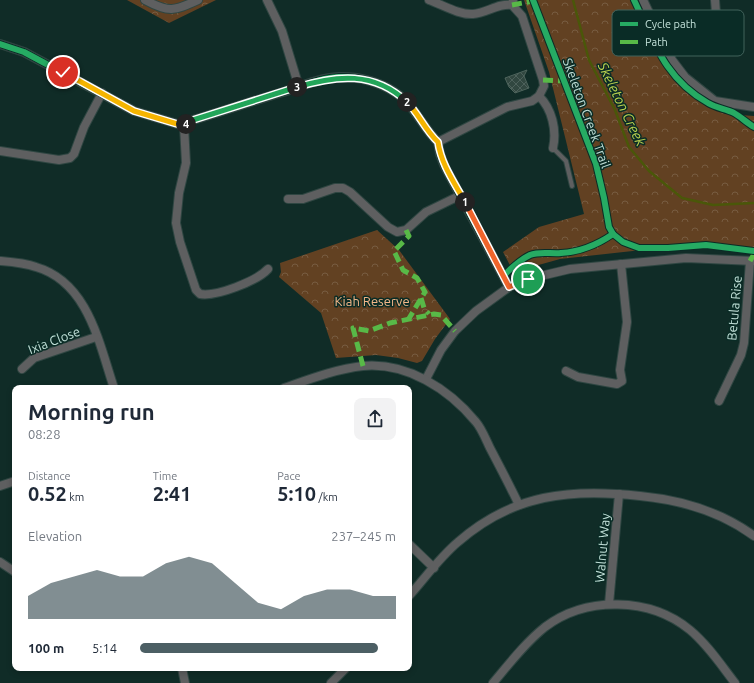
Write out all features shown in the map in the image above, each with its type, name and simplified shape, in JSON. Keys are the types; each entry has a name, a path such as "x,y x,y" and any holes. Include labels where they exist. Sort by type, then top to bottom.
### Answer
{"street":[{"path":"145,0 169,10 181,8 198,0"},
{"path":"266,0 282,31 299,87"},
{"path":"429,0 465,13 475,14 504,4 512,3 522,16 544,86 540,96 532,102 507,107 438,142"},
{"path":"643,0 648,10"},
{"path":"714,0 716,10"},
{"path":"0,44 24,52 134,111 184,126"},
{"path":"670,56 685,77 715,101 754,107"},
{"path":"184,126 193,120 299,87 339,77 373,82 400,96 414,109 430,134 438,142 440,154 509,287"},
{"path":"0,151 59,160 70,158 74,154 84,127 102,93"},
{"path":"540,96 550,112 554,132 553,148"},
{"path":"184,126 186,163 176,207 176,223 180,242 196,290 200,294 212,294 256,279 268,270"},
{"path":"288,199 303,199 335,188 343,188 350,192 388,227 397,232 406,230 426,212 461,195"},
{"path":"426,379 441,350 455,331 476,311 509,287 545,274 570,269 686,258 752,261"},
{"path":"0,261 38,267 60,278 82,301 113,385"},
{"name":"Betula Rise","path":"719,401 741,355 744,343 752,261"},
{"path":"566,371 578,377 617,384 622,381 620,370 627,322 621,264"},
{"name":"Ixia Close","path":"22,369 34,358 96,337"},
{"path":"293,385 332,372 363,366 379,366 404,371 426,379 455,400 477,422 519,505"},
{"path":"0,486 12,482"},
{"path":"412,593 457,542 479,526 519,505 546,497 571,493 592,492 672,500 699,507 728,519 754,536"},
{"name":"Walnut Way","path":"609,604 619,494"},
{"path":"412,547 434,568"},
{"path":"0,562 12,570"},
{"path":"493,683 530,639 546,626 582,610 609,604 638,606 654,610 673,618 689,629 705,644 735,683"},
{"path":"183,671 185,683"},
{"path":"331,683 343,671"}],"lane":[{"path":"553,148 566,161 572,186"}],"green space":[{"path":"127,0 216,0 169,23"},
{"path":"524,0 635,0 640,10 612,10 612,56 663,56 675,76 725,114 754,116 754,249 687,245 560,259 517,271 512,269 503,252 539,227 584,214 549,72"},
{"name":"Kiah Reserve","path":"377,230 399,250 450,319 435,339 422,361 417,363 398,358 376,355 336,358 321,313 279,277 281,272 280,263"}],"building":[{"path":"527,70 524,76 529,88 515,93 509,87 505,78"}],"waterway":[{"name":"Skeleton Creek","path":"573,0 589,60 615,110 629,147 649,171 682,198 713,205 754,203"}],"marked path":[{"path":"512,5 533,1"},
{"path":"543,80 564,81"},
{"path":"406,230 409,236 394,251 403,270 417,278 425,292 408,320"},
{"path":"750,261 754,254"},
{"path":"421,298 424,308 429,314"},
{"path":"363,366 353,328 369,331 390,323 434,314 441,315 455,331"}],"cycle path":[{"name":"Skeleton Creek Trail","path":"533,0 596,164 609,227 613,234 623,242 639,248 668,248 706,245 754,251"},
{"path":"634,0 639,10"},
{"path":"0,44 24,52 134,111 184,126 193,120 325,79 339,77 363,79 386,87 405,100 438,142 444,165 509,287"},
{"path":"661,56 681,83 693,93 714,106 734,113 754,127"},
{"path":"503,276 519,262 530,255 538,253 575,251 595,245 613,234"}],"route":[{"path":"63,72 134,111 152,118 166,120 184,126 193,120 322,80 339,77 360,79 385,87 400,96 414,109 430,134 438,142 444,165 509,287 528,279"}]}
